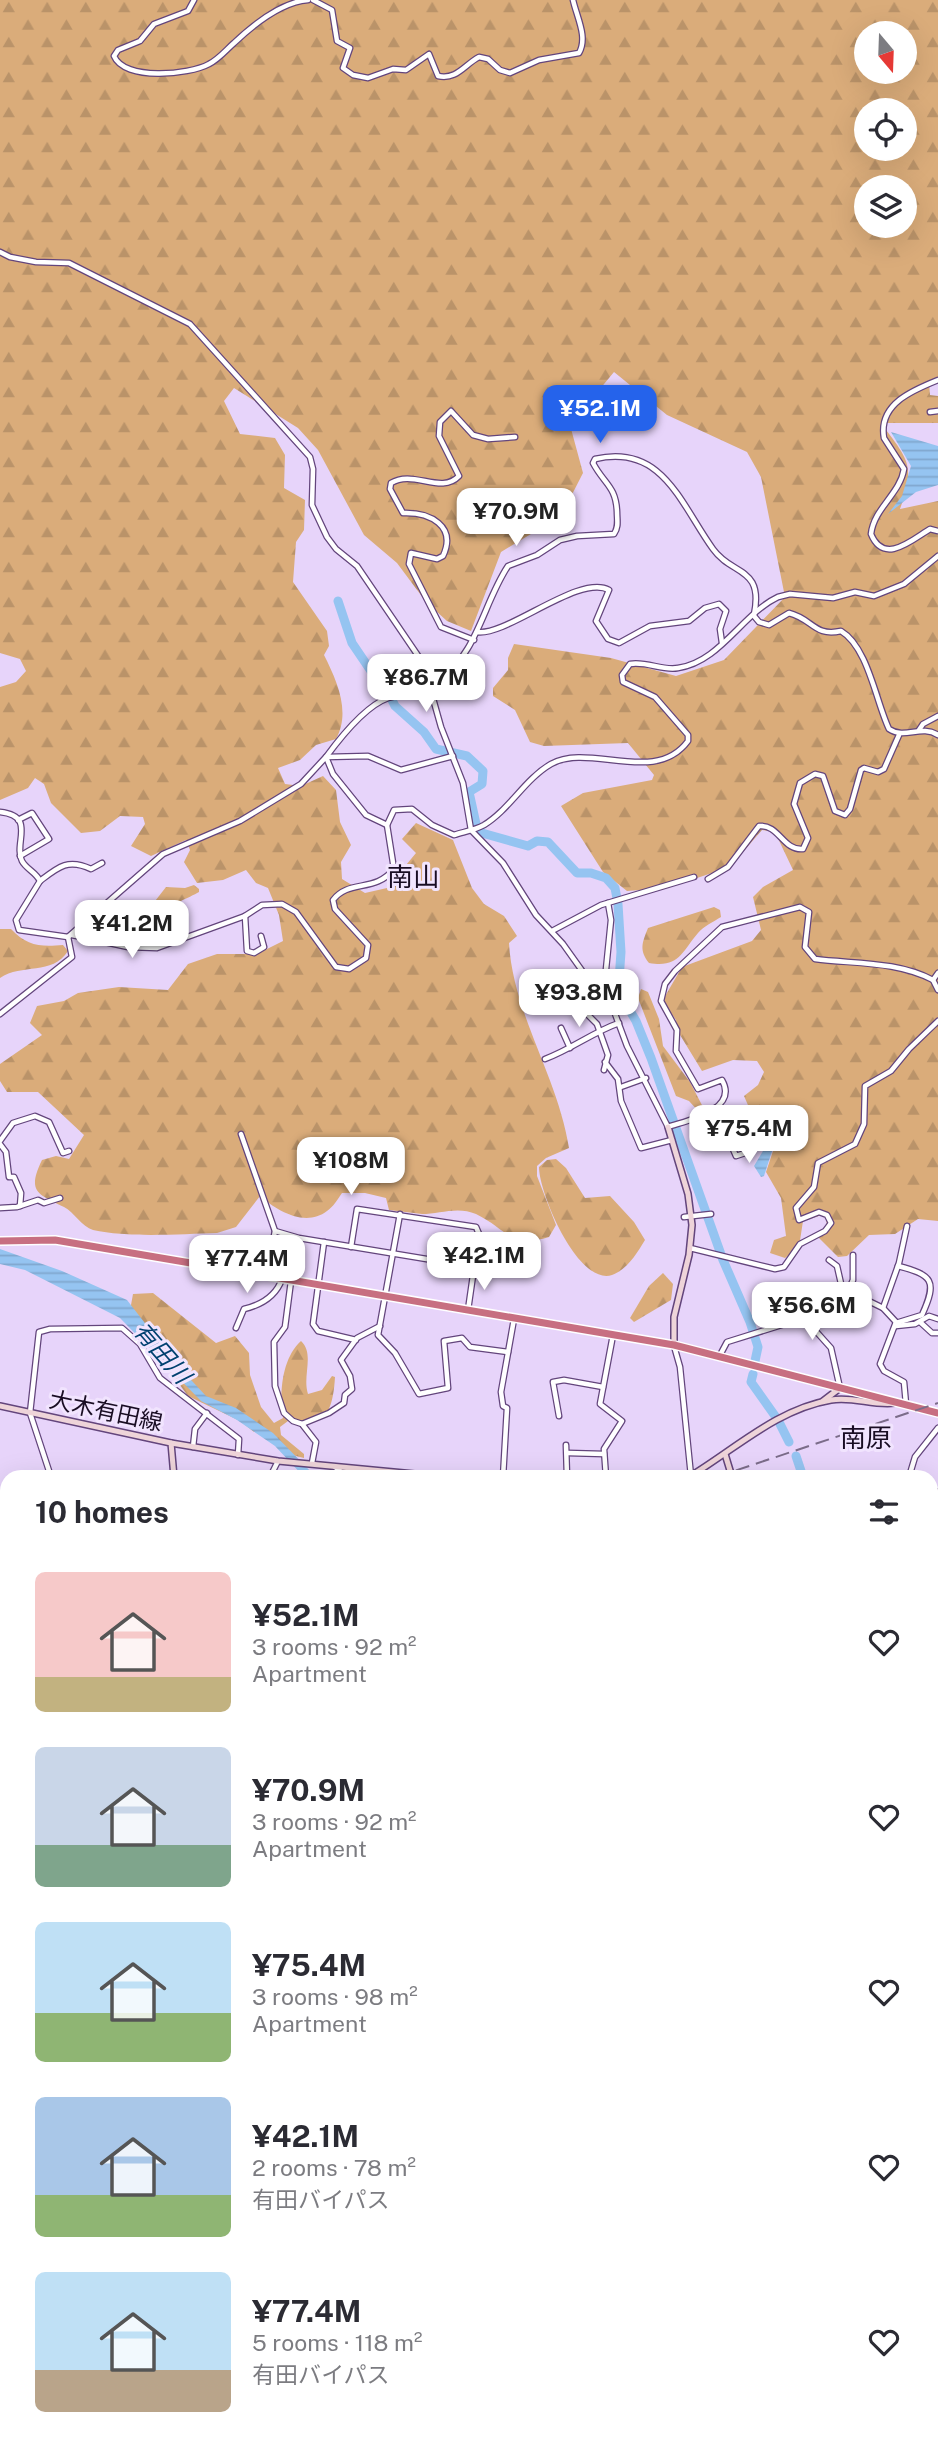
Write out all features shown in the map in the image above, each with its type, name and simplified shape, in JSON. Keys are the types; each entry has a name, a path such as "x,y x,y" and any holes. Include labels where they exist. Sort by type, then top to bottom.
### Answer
{"highway":[{"path":"0,1241 55,1240 674,1345 938,1413"}],"street":[{"path":"194,0 188,11 154,24 140,41 118,50 114,56 116,62 131,71 145,73 206,66 267,18 287,6 310,0 332,10 337,41 350,48 343,68 353,75 368,78 393,69 406,70 429,54 438,76 456,75 479,57 510,73 539,60 579,53 584,45 583,35 573,0"},
{"path":"0,252 36,262 69,263 190,324 310,457 313,470 312,505 327,537 336,549 357,566 413,646 431,685 441,727 463,783 473,829 503,863 536,915 552,931 583,972 603,990 629,1051 670,1126 691,1216 690,1248 674,1317 674,1345 680,1367 689,1470"},
{"path":"938,380 905,394 888,412 884,438 904,469 896,492 879,512 871,534 883,547 894,549 915,542 930,529 938,531"},
{"path":"474,640 441,627 409,565 411,553 437,559 443,556 448,537 444,526 430,517 403,513 390,489 391,483 403,477 445,484 459,476 439,436 440,422 451,411 473,435 488,439 515,437"},
{"path":"930,412 938,411"},
{"path":"70,936 163,854 240,821 300,784 374,706 385,699 431,685 445,675 474,640 508,566 537,555 560,540 614,534 618,528 616,495 593,463 595,459 621,455 640,461 669,480 713,549 748,575 757,604 754,616"},
{"path":"102,863 91,869 80,863 64,864 40,881 16,920 16,925 23,933 70,936 145,949 245,916 262,905 290,906 336,967 349,969 366,958 368,945 335,909 332,900 346,889 378,884 394,869 387,825 390,813 407,807 453,835 481,826 552,763 582,759 645,763 683,748 688,741 682,726 655,697 624,682 621,675 630,664 678,668 700,659 722,643 770,600 790,594 833,598 855,592 874,596 904,584 938,556"},
{"path":"477,632 499,628 559,599 601,587 609,590 596,621 609,640 619,643 661,623 680,624 705,608 719,604 726,611 720,629 722,643"},
{"path":"754,616 759,622 769,625 789,613 803,617 818,631 830,634 841,631 846,634 860,654 887,726 900,735 928,729 938,734"},
{"path":"919,730 923,724 938,716"},
{"path":"708,879 728,867 759,826 770,827 791,847 803,849 808,838 794,804 800,783 815,774 823,776 835,811 845,815 861,770 864,768 878,772 884,769 900,735"},
{"path":"326,757 368,756 401,770 453,756"},
{"path":"326,757 333,774 366,815 387,825"},
{"path":"0,812 18,820 22,833 20,856 40,881"},
{"path":"18,820 32,813 49,839 20,856"},
{"path":"552,931 584,911 694,877"},
{"path":"603,990 611,920 608,903"},
{"path":"670,1126 705,1116 725,1098 726,1087 722,1080 698,1089 676,1051 677,1030 661,1001 665,984 674,971 722,927 800,907 809,912 805,947 815,959 891,967 933,980 938,990"},
{"path":"245,916 247,951 260,951 264,947 261,936"},
{"path":"0,1014 72,957 70,936"},
{"path":"933,980 938,973"},
{"path":"549,976 591,1016 599,1029 608,1055 606,1066 621,1087 621,1101 641,1148 672,1140"},
{"path":"690,1248 775,1269 784,1267 800,1244 829,1228 831,1223 827,1215 819,1212 799,1220 796,1208 814,1187 818,1163 855,1144 865,1116 865,1086 891,1071 908,1049 938,1021"},
{"path":"545,1059 570,1048 599,1029 619,1023"},
{"path":"561,1028 570,1048"},
{"path":"621,1087 646,1079"},
{"path":"715,1108 736,1156 748,1152 754,1141 749,1128 728,1136"},
{"path":"20,1206 21,1193 14,1177 9,1177 6,1152 0,1142 13,1123 35,1116 49,1122 63,1153 69,1151"},
{"path":"241,1134 271,1211 275,1231 266,1275"},
{"path":"0,1208 20,1206 38,1200 44,1203 60,1198"},
{"path":"351,1247 357,1209 476,1227 479,1234 468,1310"},
{"path":"400,1214 380,1339 395,1353 419,1394 448,1388 444,1341 461,1338 470,1347 508,1352"},
{"path":"684,1217 712,1214"},
{"path":"883,1308 898,1266 906,1226"},
{"path":"275,1231 475,1268"},
{"path":"324,1242 312,1317 315,1328 356,1340"},
{"path":"849,1289 853,1280 853,1255"},
{"path":"828,1260 837,1266 842,1288 849,1289 856,1297 883,1308 896,1325"},
{"path":"898,1266 923,1272 932,1278 934,1287 922,1315 896,1325 883,1351 880,1364 884,1371 904,1382 906,1405"},
{"path":"236,1328 244,1309 258,1306 275,1294 287,1279"},
{"path":"287,1279 285,1327 274,1342 275,1386 284,1413 293,1421 302,1424 316,1442 312,1464"},
{"path":"896,1325 920,1322 929,1316 938,1319"},
{"path":"719,1357 727,1342 745,1334 801,1318 807,1320 831,1348 840,1388 822,1401"},
{"path":"503,1470 507,1409 503,1406 502,1392 514,1319"},
{"path":"920,1322 932,1333 938,1333"},
{"path":"302,1424 329,1413 344,1403 345,1395 352,1389 350,1376 341,1360 356,1340 381,1325"},
{"path":"49,1470 30,1413 39,1332 50,1329 107,1326 122,1328 131,1335 160,1378 239,1438 238,1455"},
{"path":"605,1470 604,1449 622,1421 600,1404 613,1335"},
{"path":"559,1416 553,1382 564,1380 603,1387"},
{"path":"700,1470 783,1416 822,1401 842,1398 896,1403"},
{"name":"大木有田線","path":"0,1406 171,1443 173,1470"},
{"path":"193,1447 195,1429 206,1413"},
{"path":"911,1470 915,1457 938,1428"},
{"path":"171,1443 278,1461 375,1470"},
{"path":"566,1445 567,1470"},
{"path":"568,1453 592,1456 604,1454"},
{"path":"725,1454 730,1470"},
{"path":"274,1470 278,1461"},
{"path":"335,1466 340,1470"}],"green space":[{"path":"0,0 938,0 938,379 929,383 930,395 938,396 938,423 881,423 907,463 908,482 900,509 938,501 938,1221 918,1219 895,1234 869,1235 847,1256 838,1257 818,1237 827,1226 826,1218 822,1215 803,1221 799,1247 785,1258 770,1253 774,1240 786,1236 781,1198 766,1172 777,1139 761,1135 744,1096 758,1085 764,1072 757,1061 733,1060 702,1071 677,1030 676,1020 664,998 682,967 752,941 761,930 753,897 763,887 793,870 775,832 762,830 730,867 667,888 627,891 603,872 561,806 583,793 652,780 654,775 628,743 544,746 530,742 515,710 493,696 493,688 508,670 508,658 514,644 611,658 676,676 724,660 785,597 761,477 747,452 667,415 614,372 570,425 583,473 561,516 501,552 471,631 447,621 426,602 397,563 364,535 318,450 298,428 234,388 224,401 240,434 275,438 285,455 284,488 305,500 304,530 296,542 293,582 327,631 329,646 324,655 337,686 342,707 336,739 316,745 300,760 278,768 285,784 301,786 323,776 336,790 340,822 351,845 341,862 342,879 365,893 387,888 416,853 402,839 416,823 453,840 472,888 484,904 504,916 517,936 509,943 512,969 527,1020 556,1096 569,1148 546,1158 537,1166 537,1176 556,1225 549,1237 526,1241 517,1239 469,1212 455,1210 422,1214 389,1210 386,1198 365,1193 342,1193 329,1209 310,1218 291,1215 260,1196 236,1227 217,1233 122,1234 89,1228 68,1209 38,1191 35,1179 42,1160 56,1156 69,1159 84,1135 38,1092 7,1092 0,1081 0,1064 42,1035 30,1023 37,1006 64,1001 78,993 119,987 168,990 188,964 217,954 257,954 283,941 279,915 268,888 256,883 246,870 223,880 197,883 184,862 190,850 186,840 151,856 131,846 145,824 143,817 120,816 100,831 81,833 51,803 44,784 35,778 28,788 0,800 0,687 16,682 26,671 20,659 0,653"},
{"path":"194,885 199,892 158,910 152,905 166,887 185,888"},
{"path":"714,907 720,910 721,917 700,931 678,957 667,963 649,963 642,946 648,928"},
{"path":"0,929 11,929 34,944 63,945 68,951 54,964 18,971 0,978"},
{"path":"641,989 648,992 659,1019 663,1046 690,1082 705,1111 700,1113 689,1101 676,1096 638,998"},
{"path":"556,1159 566,1168 585,1198 610,1196 634,1222 645,1240 632,1260 618,1272 599,1275 574,1253 563,1235 546,1196 539,1167 547,1160"},
{"path":"663,1273 673,1284 671,1300 634,1322 630,1318 649,1286"},
{"path":"153,1293 216,1343 235,1336 249,1353 250,1375 261,1407 274,1423 283,1418 283,1376 290,1357 301,1341 308,1359 308,1394 322,1390 332,1376 335,1377 332,1399 325,1415 311,1423 288,1421 280,1427 281,1435 304,1454 304,1458 292,1455 265,1432 254,1432 240,1421 188,1396 129,1316 133,1294"}],"water":[{"path":"891,432 938,446 938,485 916,492 888,514 902,496 911,466"},
{"path":"769,1141 774,1142 774,1145 764,1176 761,1177 754,1166"},
{"name":"有田川","path":"0,1249 62,1271 127,1300 179,1367 206,1396 236,1408 273,1433 309,1470 297,1470 275,1446 237,1420 201,1401 120,1318 25,1270 0,1264"}],"waterway":[{"path":"338,601 352,643 371,671 383,682 395,706 424,732 436,749 467,756 483,771 482,784 469,792 476,824 482,833 528,846 537,841 548,842 577,873 591,873 606,878 615,888 622,997 636,1021 651,1058 723,1260 750,1322 758,1347 755,1361"},
{"path":"753,1374 751,1382 778,1420 789,1442"},
{"path":"796,1456 801,1470"}],"railway":[{"path":"737,1470 938,1403"}],"district":[{"name":"南山","path":"413,877"},
{"name":"南原","path":"866,1438"}]}
